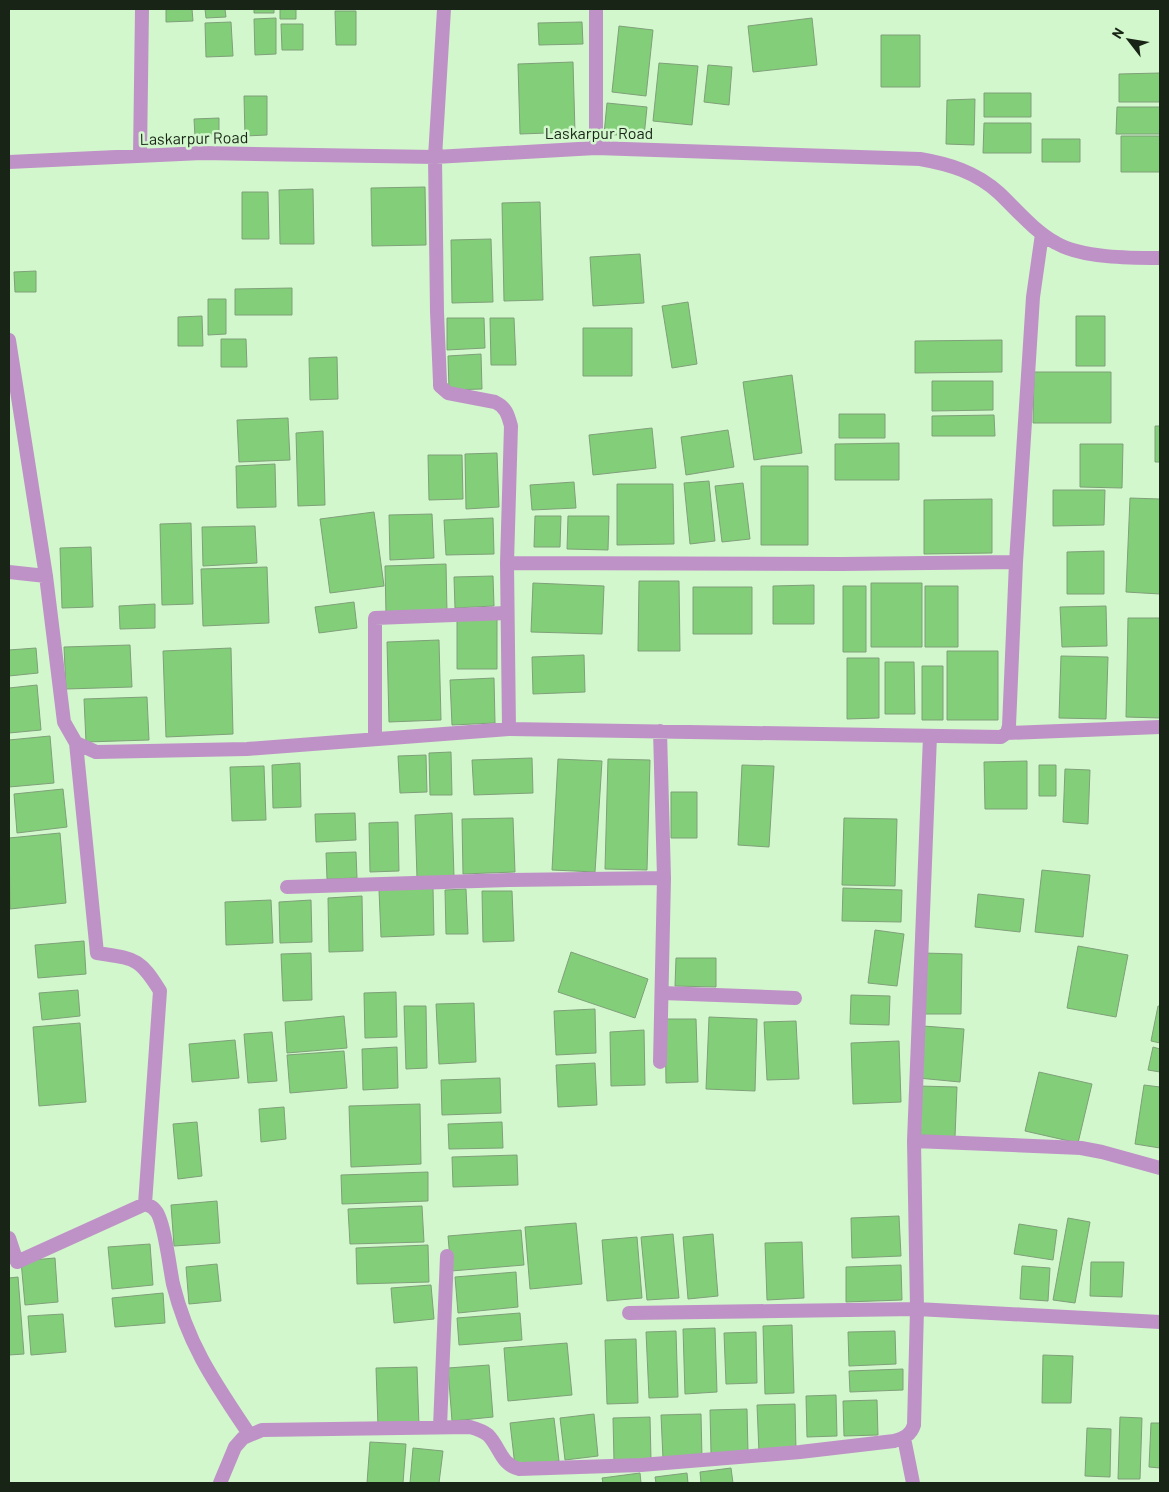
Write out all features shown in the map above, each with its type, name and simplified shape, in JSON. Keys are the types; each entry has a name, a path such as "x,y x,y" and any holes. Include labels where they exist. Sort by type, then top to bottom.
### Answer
{"street":[{"path":"140,156 142,9"},
{"path":"444,9 435,157 440,386 448,393 495,402 501,405 508,414 511,426 507,563 509,729"},
{"path":"596,9 596,148"},
{"name":"Laskarpur Road","path":"9,162 202,153 435,157 596,148 920,160 939,162 956,167 981,179 998,192 1042,234 1058,244 1087,254 1111,257 1160,258"},
{"path":"76,743 96,752 248,749 509,729 1002,737 1007,733 1009,726 1016,562 1033,297 1042,234"},
{"path":"9,340 46,576 64,722 76,743 97,953 132,959 147,969 160,991 145,1204"},
{"path":"507,563 842,564 1016,562"},
{"path":"9,572 46,576"},
{"path":"375,739 375,618 507,613"},
{"path":"1007,733 1160,727"},
{"path":"660,731 664,878 660,1062"},
{"path":"220,1483 235,1447 249,1434 262,1430 470,1427 486,1434 504,1460 513,1468 519,1470 642,1465 800,1452 894,1441 910,1434 914,1425 917,1309 914,1141 930,736"},
{"path":"287,887 509,880 664,878"},
{"path":"662,993 795,998"},
{"path":"914,1141 1080,1148 1160,1168"},
{"path":"9,1238 18,1262 145,1204"},
{"path":"145,1204 156,1211 164,1233 173,1283 184,1322 193,1344 209,1374 249,1434"},
{"path":"440,1426 447,1256"},
{"path":"629,1314 917,1309 1160,1322"},
{"path":"904,1438 913,1483"}],"building":[{"path":"166,9 192,9 193,21 166,22"},
{"path":"205,9 225,9 226,17 206,18"},
{"path":"254,9 274,9 274,13 254,13"},
{"path":"280,9 296,9 296,19 280,19"},
{"path":"335,11 356,11 356,45 336,45"},
{"path":"276,18 276,54 255,55 254,19"},
{"path":"812,18 817,65 753,72 748,26"},
{"path":"231,22 233,56 206,57 205,23"},
{"path":"582,22 583,44 539,45 538,23"},
{"path":"281,24 303,24 303,50 282,50"},
{"path":"619,26 653,30 646,96 612,92"},
{"path":"881,35 920,35 920,87 881,87"},
{"path":"573,62 575,132 520,134 518,64"},
{"path":"659,63 698,66 692,125 653,121"},
{"path":"708,65 732,67 729,105 704,102"},
{"path":"1160,73 1160,102 1119,102 1119,74"},
{"path":"984,93 1031,93 1031,117 984,117"},
{"path":"244,96 267,96 267,135 245,136"},
{"path":"975,99 974,145 946,144 947,100"},
{"path":"607,103 647,107 644,137 604,134"},
{"path":"1117,107 1160,107 1160,134 1116,134"},
{"path":"219,118 219,136 195,137 194,119"},
{"path":"984,123 1031,123 1031,153 983,153"},
{"path":"1121,136 1160,136 1160,172 1121,172"},
{"path":"1042,139 1080,139 1080,162 1042,162"},
{"path":"425,187 426,245 372,246 371,188"},
{"path":"313,189 314,244 280,244 279,190"},
{"path":"242,192 268,192 269,239 242,239"},
{"path":"540,202 543,300 504,301 502,203"},
{"path":"491,239 493,302 452,303 451,240"},
{"path":"640,254 644,303 593,306 590,257"},
{"path":"36,271 36,292 15,292 14,272"},
{"path":"292,288 292,315 235,315 235,289"},
{"path":"208,299 226,299 226,334 208,335"},
{"path":"688,302 697,364 672,368 662,306"},
{"path":"202,316 203,346 178,346 178,317"},
{"path":"1076,316 1105,316 1105,366 1076,366"},
{"path":"447,318 484,318 485,348 447,350"},
{"path":"490,318 514,318 516,365 491,365"},
{"path":"583,328 632,328 632,376 583,376"},
{"path":"221,339 246,339 247,367 221,367"},
{"path":"1002,340 1002,372 915,373 915,341"},
{"path":"481,354 482,389 449,390 448,356"},
{"path":"337,357 338,399 310,400 309,358"},
{"path":"1034,372 1111,372 1111,423 1033,423"},
{"path":"792,375 802,453 754,460 743,382"},
{"path":"932,381 993,381 993,410 932,411"},
{"path":"839,414 885,414 885,438 839,438"},
{"path":"994,415 995,436 932,436 932,416"},
{"path":"288,418 290,460 239,462 237,420"},
{"path":"1155,426 1160,426 1160,462 1155,462"},
{"path":"652,428 656,468 593,475 589,435"},
{"path":"728,430 734,467 686,475 681,437"},
{"path":"323,431 325,505 298,506 296,433"},
{"path":"899,443 899,480 835,480 835,444"},
{"path":"1080,444 1123,444 1122,488 1080,487"},
{"path":"497,453 499,507 466,509 465,454"},
{"path":"428,455 462,455 463,499 429,500"},
{"path":"275,464 276,507 237,508 236,466"},
{"path":"761,466 808,466 808,545 761,545"},
{"path":"709,481 715,541 690,544 684,483"},
{"path":"574,482 576,508 532,510 530,485"},
{"path":"743,483 750,539 722,542 715,486"},
{"path":"617,484 673,484 674,544 617,545"},
{"path":"1053,490 1105,490 1104,525 1053,526"},
{"path":"1130,498 1160,499 1160,594 1126,592"},
{"path":"992,499 992,553 924,554 924,500"},
{"path":"374,512 384,586 330,593 320,519"},
{"path":"432,514 434,558 390,560 389,515"},
{"path":"535,516 561,516 560,547 534,547"},
{"path":"568,516 609,516 608,550 567,549"},
{"path":"493,518 494,554 446,555 444,520"},
{"path":"191,523 193,604 162,605 160,524"},
{"path":"255,526 257,563 203,566 202,527"},
{"path":"91,547 93,607 62,608 60,548"},
{"path":"1104,551 1104,594 1067,594 1067,552"},
{"path":"446,564 447,612 386,614 385,566"},
{"path":"267,567 269,623 203,626 201,569"},
{"path":"493,576 494,606 455,608 454,577"},
{"path":"639,581 679,581 680,651 638,651"},
{"path":"533,583 604,586 602,634 531,632"},
{"path":"871,583 922,583 922,647 871,647"},
{"path":"814,585 814,624 773,624 773,586"},
{"path":"843,586 866,586 866,652 843,652"},
{"path":"925,586 958,586 958,647 925,647"},
{"path":"693,587 752,587 752,634 693,634"},
{"path":"354,602 357,628 319,633 315,607"},
{"path":"155,604 155,628 120,629 119,606"},
{"path":"1106,606 1107,646 1062,647 1060,607"},
{"path":"457,618 497,618 497,669 457,669"},
{"path":"1128,618 1160,618 1160,718 1126,717"},
{"path":"439,640 441,720 389,722 387,642"},
{"path":"130,645 132,687 66,689 64,647"},
{"path":"36,648 38,673 9,676 9,650"},
{"path":"231,648 233,734 166,737 163,651"},
{"path":"947,651 998,651 998,720 947,720"},
{"path":"584,655 585,692 533,694 532,657"},
{"path":"1061,656 1108,657 1106,719 1059,718"},
{"path":"847,658 879,658 879,718 847,719"},
{"path":"885,662 914,662 915,714 885,714"},
{"path":"922,666 943,666 943,720 922,720"},
{"path":"494,678 495,723 452,725 450,680"},
{"path":"37,685 41,730 9,733 9,688"},
{"path":"147,697 149,740 86,742 84,699"},
{"path":"50,736 54,783 9,787 9,740"},
{"path":"451,752 452,795 430,795 429,753"},
{"path":"426,755 427,792 400,793 398,756"},
{"path":"532,758 533,793 474,795 472,760"},
{"path":"558,759 602,761 595,872 552,870"},
{"path":"608,759 650,760 647,870 605,869"},
{"path":"1027,761 1027,809 985,809 984,762"},
{"path":"300,763 301,807 273,808 272,765"},
{"path":"742,765 774,766 769,847 738,845"},
{"path":"1039,765 1056,765 1056,796 1039,796"},
{"path":"264,766 266,820 232,821 230,767"},
{"path":"1065,769 1090,770 1088,824 1063,822"},
{"path":"63,789 67,827 17,833 14,794"},
{"path":"671,792 697,792 697,838 671,838"},
{"path":"355,813 356,840 316,842 315,814"},
{"path":"452,813 454,877 417,878 415,815"},
{"path":"513,818 515,872 463,874 462,819"},
{"path":"844,818 897,819 895,886 842,885"},
{"path":"398,822 399,871 370,872 369,823"},
{"path":"60,833 66,903 10,909 9,838"},
{"path":"356,852 357,878 327,879 326,853"},
{"path":"1042,870 1090,875 1083,937 1035,932"},
{"path":"433,888 434,935 381,937 379,890"},
{"path":"843,888 902,890 901,922 842,921"},
{"path":"466,889 468,934 446,934 445,890"},
{"path":"482,891 512,891 514,941 483,942"},
{"path":"978,894 1024,899 1020,932 975,927"},
{"path":"362,896 363,951 329,952 328,898"},
{"path":"271,900 273,943 226,945 225,902"},
{"path":"311,900 312,942 280,943 279,902"},
{"path":"875,930 904,934 897,986 868,983"},
{"path":"84,941 86,974 38,978 35,945"},
{"path":"1078,946 1128,955 1116,1017 1067,1008"},
{"path":"571,952 648,979 635,1018 558,992"},
{"path":"311,953 312,1000 283,1001 281,954"},
{"path":"922,953 962,954 961,1014 922,1014"},
{"path":"676,958 716,958 716,987 675,986"},
{"path":"78,990 80,1016 42,1020 39,993"},
{"path":"396,992 397,1037 365,1038 364,993"},
{"path":"851,995 890,996 889,1025 850,1024"},
{"path":"474,1003 476,1062 439,1064 436,1004"},
{"path":"404,1006 426,1006 427,1068 406,1069"},
{"path":"1158,1006 1160,1006 1160,1043 1151,1041"},
{"path":"595,1009 596,1053 556,1055 554,1011"},
{"path":"344,1016 347,1048 287,1053 285,1022"},
{"path":"709,1017 757,1019 755,1091 706,1089"},
{"path":"665,1019 696,1019 698,1082 666,1083"},
{"path":"796,1021 799,1079 767,1080 764,1022"},
{"path":"80,1023 86,1102 39,1106 33,1027"},
{"path":"923,1026 964,1029 960,1082 918,1078"},
{"path":"644,1030 645,1085 611,1086 610,1032"},
{"path":"272,1032 277,1081 248,1083 244,1034"},
{"path":"235,1040 239,1078 192,1082 189,1044"},
{"path":"899,1041 901,1102 853,1104 851,1043"},
{"path":"397,1047 398,1088 363,1090 362,1049"},
{"path":"1153,1047 1160,1049 1160,1072 1148,1070"},
{"path":"344,1051 347,1088 290,1093 287,1055"},
{"path":"595,1063 597,1105 558,1107 556,1065"},
{"path":"1039,1072 1092,1084 1078,1143 1025,1131"},
{"path":"500,1078 501,1113 442,1115 441,1080"},
{"path":"1144,1085 1160,1087 1160,1148 1135,1144"},
{"path":"919,1086 957,1087 955,1137 917,1135"},
{"path":"420,1104 421,1164 351,1167 349,1106"},
{"path":"284,1107 286,1139 261,1142 259,1109"},
{"path":"197,1122 202,1176 178,1179 173,1124"},
{"path":"502,1122 503,1148 449,1149 448,1124"},
{"path":"517,1155 518,1185 453,1187 452,1157"},
{"path":"428,1172 428,1201 342,1204 341,1175"},
{"path":"217,1201 220,1243 174,1246 171,1205"},
{"path":"422,1206 424,1242 350,1244 348,1209"},
{"path":"899,1216 901,1256 852,1258 851,1218"},
{"path":"1068,1218 1090,1222 1075,1303 1053,1300"},
{"path":"576,1223 582,1284 530,1289 525,1227"},
{"path":"1019,1224 1057,1230 1053,1260 1014,1254"},
{"path":"521,1230 524,1265 451,1271 448,1236"},
{"path":"673,1234 679,1298 647,1300 641,1237"},
{"path":"713,1234 718,1296 688,1299 683,1237"},
{"path":"637,1237 642,1298 607,1301 602,1240"},
{"path":"802,1242 804,1298 767,1300 765,1243"},
{"path":"150,1244 153,1285 112,1289 108,1247"},
{"path":"428,1245 429,1282 357,1284 356,1248"},
{"path":"55,1258 58,1302 25,1305 21,1261"},
{"path":"1091,1262 1124,1262 1122,1297 1090,1296"},
{"path":"217,1264 221,1301 189,1304 186,1267"},
{"path":"901,1265 902,1300 846,1302 846,1267"},
{"path":"1022,1266 1050,1268 1048,1301 1020,1299"},
{"path":"516,1272 518,1307 458,1313 455,1277"},
{"path":"18,1277 24,1354 9,1355 9,1278"},
{"path":"431,1285 434,1319 394,1323 391,1288"},
{"path":"163,1293 165,1323 115,1327 112,1298"},
{"path":"520,1313 522,1340 459,1345 457,1318"},
{"path":"63,1314 66,1352 31,1355 28,1316"},
{"path":"792,1325 794,1393 765,1394 763,1326"},
{"path":"715,1328 717,1392 685,1394 683,1329"},
{"path":"676,1331 678,1397 649,1398 646,1332"},
{"path":"895,1331 896,1364 849,1366 848,1332"},
{"path":"756,1332 757,1383 726,1384 724,1333"},
{"path":"636,1339 638,1403 607,1404 605,1340"},
{"path":"567,1343 572,1395 508,1401 504,1348"},
{"path":"1043,1355 1073,1356 1071,1403 1042,1403"},
{"path":"489,1365 493,1417 452,1421 448,1368"},
{"path":"417,1367 419,1426 378,1427 376,1368"},
{"path":"903,1369 903,1390 850,1392 849,1371"},
{"path":"836,1395 837,1436 807,1437 806,1396"},
{"path":"877,1400 878,1435 844,1436 843,1401"},
{"path":"795,1404 796,1451 759,1453 757,1405"},
{"path":"747,1409 748,1452 711,1453 710,1410"},
{"path":"594,1414 598,1456 565,1460 560,1418"},
{"path":"701,1414 702,1458 663,1459 661,1415"},
{"path":"650,1417 651,1460 614,1461 613,1418"},
{"path":"1120,1417 1142,1418 1140,1479 1118,1479"},
{"path":"554,1418 559,1461 515,1466 510,1423"},
{"path":"1151,1423 1160,1423 1160,1468 1149,1467"},
{"path":"1087,1428 1111,1429 1110,1477 1085,1476"},
{"path":"370,1442 406,1444 403,1483 367,1483"},
{"path":"413,1448 443,1451 439,1483 410,1483"},
{"path":"731,1468 733,1483 701,1483 700,1472"},
{"path":"640,1473 641,1483 603,1483 602,1478"},
{"path":"687,1473 688,1483 656,1483 655,1477"}]}
